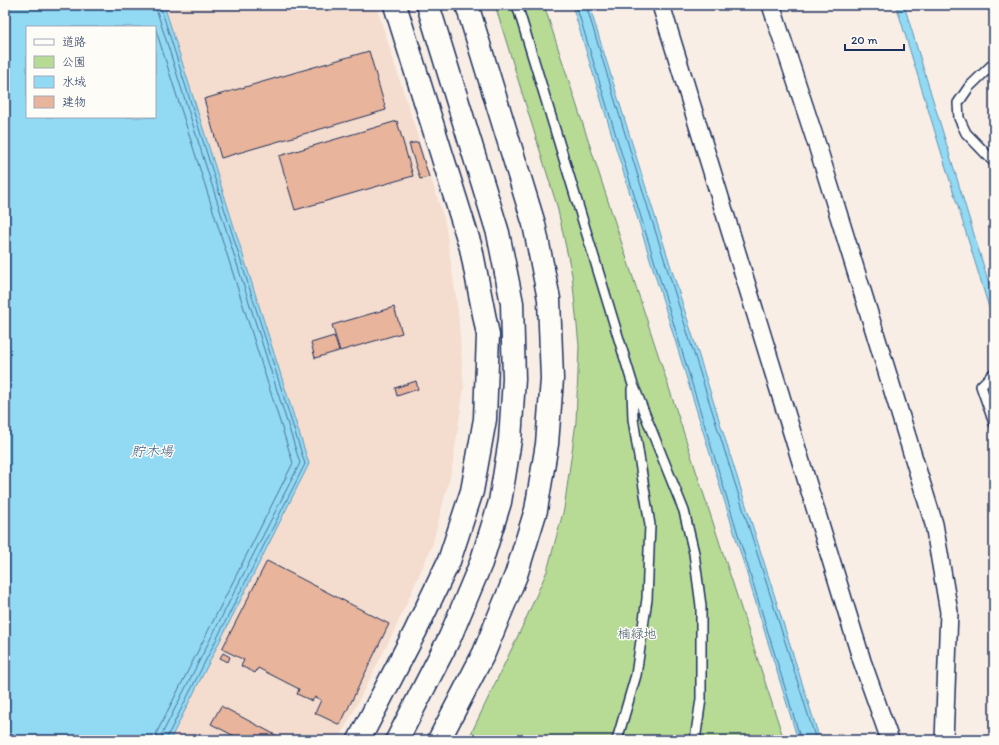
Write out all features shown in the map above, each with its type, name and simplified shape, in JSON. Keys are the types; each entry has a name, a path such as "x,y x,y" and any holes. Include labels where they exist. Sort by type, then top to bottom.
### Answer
{"street":[{"path":"359,740 415,632 449,561 472,492 485,419 488,335 471,248 395,5"},
{"path":"397,740 450,637 481,563 501,494 510,440 514,379 512,303 498,233 428,5"},
{"path":"439,740 484,653 516,575 536,510 547,444 552,379 549,299 534,224 467,5"},
{"path":"661,5 862,661 890,740"},
{"path":"771,5 817,145 934,524 949,612 944,740"}],"lane":[{"path":"517,5 632,382 684,511 694,553 701,606 701,699 695,740"},
{"path":"994,63 969,87 958,103 959,118 966,133 994,162"},
{"path":"994,373 981,386 994,423"},
{"path":"616,740 636,675 648,599 650,526 633,419 632,382"}],"shaded area":[{"path":"164,5 376,5 445,222 458,311 464,388 452,469 432,546 397,625 339,740 170,740 309,464"}],"green space":[{"name":"楠緑地","path":"495,5 544,5 784,740 468,740 547,571 564,509 576,422 579,346 572,275 557,206"}],"water":[{"name":"貯木場","path":"5,5 164,5 309,464 170,740 5,740"},
{"path":"572,5 589,5 820,740 798,740"},
{"path":"896,5 904,5 994,300 994,324"}],"building":[{"path":"369,51 386,110 221,158 204,99"},
{"path":"397,121 413,176 295,210 279,156"},
{"path":"418,142 429,177 420,179 409,144"},
{"path":"394,307 402,333 340,351 332,325"},
{"path":"334,336 339,351 315,358 311,343"},
{"path":"416,381 418,389 397,396 395,388"},
{"path":"267,561 389,624 340,725 315,713 321,700 315,697 312,701 297,694 299,689 258,668 255,673 241,666 244,660 222,649"},
{"path":"223,653 230,657 228,662 220,658"},
{"path":"221,706 285,740 242,740 211,724"}]}
